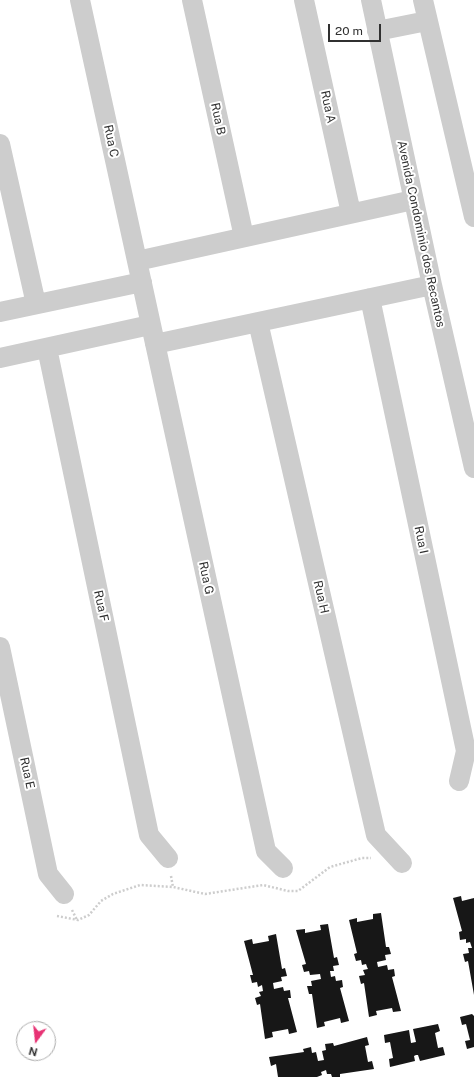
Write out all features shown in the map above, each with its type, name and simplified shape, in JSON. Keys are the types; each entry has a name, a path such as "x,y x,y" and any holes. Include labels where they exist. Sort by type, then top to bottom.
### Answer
{"street":[{"name":"Rua C","path":"80,0 142,282"},
{"name":"Rua B","path":"192,0 244,237"},
{"name":"Rua A","path":"304,0 351,213"},
{"name":"Avenida Condominio dos Recantos","path":"371,0 432,285 474,468"},
{"path":"423,0 474,218"},
{"path":"377,31 427,21"},
{"path":"0,144 36,304"},
{"path":"137,261 414,200"},
{"path":"0,312 142,282"},
{"name":"Rua G","path":"142,282 150,325 266,851 284,868"},
{"path":"155,344 432,285"},
{"name":"Rua I","path":"370,298 466,751 459,781"},
{"name":"Rua H","path":"258,322 376,835 402,862"},
{"path":"0,358 150,325"},
{"name":"Rua F","path":"47,348 149,835 168,858"},
{"name":"Rua E","path":"0,647 48,874 64,894"}],"path":[{"path":"57,916 78,920 89,915 101,902 113,894 140,885 155,885 205,894 263,885 288,891 298,890 330,867 362,858 374,858"}],"building":[{"path":"461,896 462,901 474,898 474,995 468,961 465,962 463,954 469,953 468,948 472,948 470,942 466,943 466,939 460,940 459,932 462,931 453,898"},
{"path":"381,913 386,947 389,947 391,954 385,955 386,960 377,962 378,967 387,965 388,970 394,969 395,976 392,977 401,1011 393,1012 392,1008 376,1011 377,1015 369,1017 364,983 361,984 359,976 365,975 363,970 368,969 366,964 362,965 361,960 356,961 354,954 357,953 349,920 357,918 357,922 373,919 373,914"},
{"path":"328,924 334,958 337,957 339,965 333,966 334,971 330,971 331,977 335,976 336,981 342,980 343,987 340,988 349,1021 341,1023 340,1018 324,1022 325,1026 317,1028 312,994 309,994 307,986 312,986 311,981 321,979 320,974 310,975 309,971 304,972 302,965 306,964 296,930 305,929 305,933 321,930 320,925"},
{"path":"276,934 282,969 285,968 287,976 281,977 282,981 273,983 274,989 283,987 284,991 290,990 291,998 288,998 297,1032 289,1034 288,1029 272,1032 273,1037 265,1039 260,1004 257,1005 255,998 261,996 259,992 263,991 262,985 258,987 257,982 252,983 250,975 253,975 244,941 252,939 253,944 269,941 268,936"},
{"path":"472,1014 474,1016 474,1047 467,1049 465,1041 470,1040 466,1024 462,1025 460,1017"},
{"path":"438,1024 440,1031 435,1033 438,1048 443,1047 445,1055 420,1061 418,1055 416,1055 414,1056 415,1061 390,1067 389,1059 393,1058 390,1042 385,1043 384,1035 409,1030 411,1043 416,1042 413,1029"},
{"path":"367,1037 369,1045 365,1046 368,1062 372,1061 374,1069 340,1074 340,1077 332,1077 331,1074 327,1074 326,1070 321,1072 322,1075 317,1077 278,1077 276,1064 271,1066 269,1057 304,1052 303,1049 311,1047 312,1053 316,1052 318,1061 324,1060 322,1051 326,1050 325,1044 333,1043 334,1046"}]}
